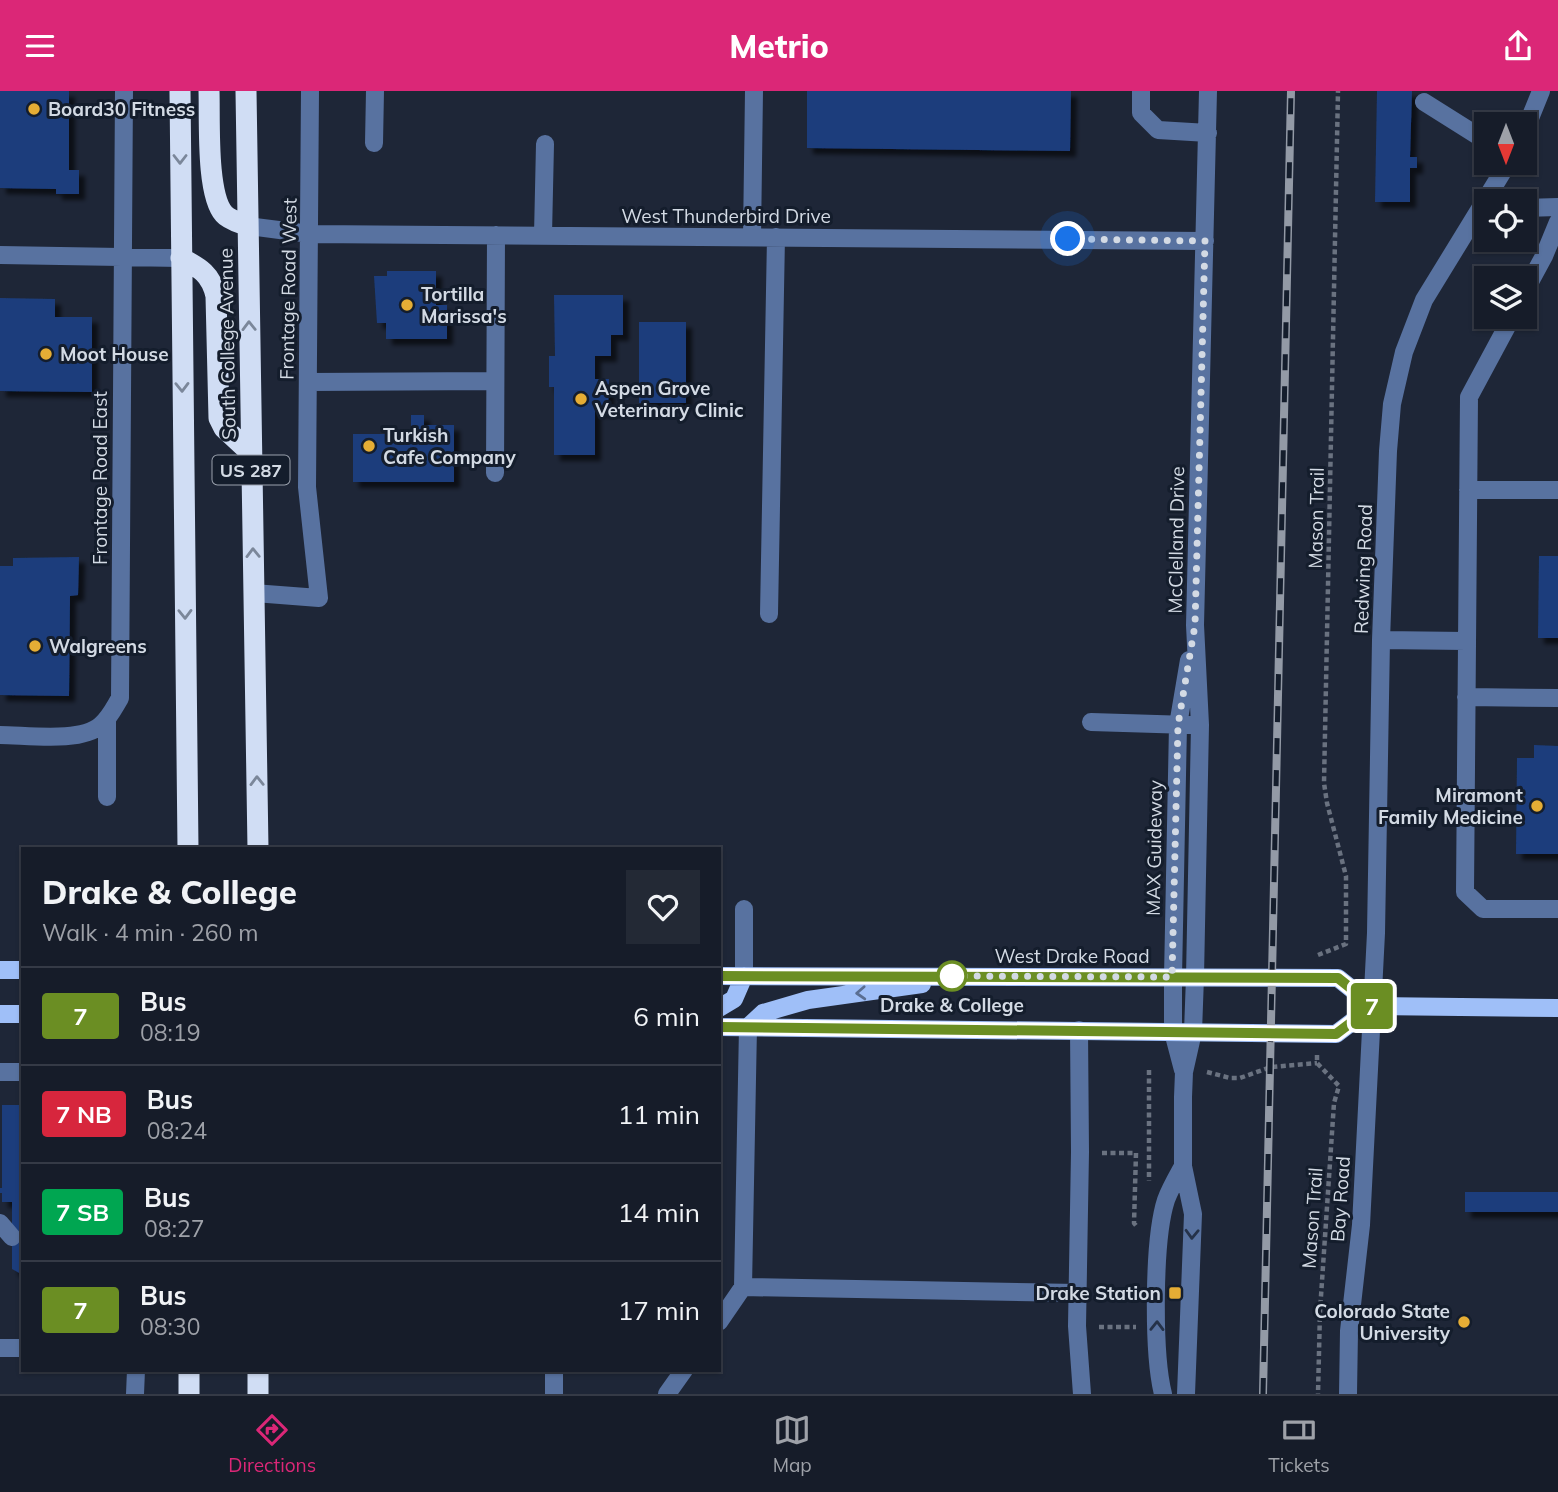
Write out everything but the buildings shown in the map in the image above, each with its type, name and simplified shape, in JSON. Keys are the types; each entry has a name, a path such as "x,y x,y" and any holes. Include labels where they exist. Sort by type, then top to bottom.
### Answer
{"highway":[{"name":"US 287","path":"180,91 188,847"},
{"path":"209,91 212,183 218,204 225,216 248,226"},
{"name":"South College Avenue","path":"246,91 258,847"},
{"path":"181,258 205,272 213,283 216,296 219,418 223,428 251,453"},
{"path":"189,1372 189,1394"},
{"path":"258,1372 258,1394"}],"main road":[{"path":"0,970 21,970"},
{"name":"West Drake Road","path":"721,976 1338,978 1373,1006"},
{"path":"721,1007 734,999 744,976"},
{"path":"748,1027 763,1013 808,1000 917,985 952,976"},
{"path":"721,1027 1336,1034 1373,1006 1558,1009"},
{"path":"0,1014 21,1014"}],"street":[{"name":"Frontage Road East","path":"107,719 120,698 124,91"},
{"name":"Frontage Road West","path":"253,593 319,597 307,487 310,91"},
{"path":"374,91 374,143"},
{"path":"752,237 754,91"},
{"path":"1141,91 1141,113 1158,130 1208,133"},
{"name":"McClelland Drive","path":"1194,1032 1200,725 1195,625 1208,91"},
{"path":"1532,112 1541,91"},
{"path":"1424,102 1474,133"},
{"path":"543,235 545,144"},
{"path":"1537,208 1558,207"},
{"name":"Redwing Road","path":"1373,1006 1381,640 1392,404 1404,352 1424,300 1474,222"},
{"path":"1537,269 1558,222"},
{"name":"West Thunderbird Drive","path":"248,226 310,234 1205,241"},
{"path":"495,473 496,235"},
{"path":"769,614 776,237"},
{"path":"0,255 181,258"},
{"path":"1506,329 1469,397 1465,892 1483,909 1558,909"},
{"path":"308,382 495,381"},
{"path":"1468,490 1558,490"},
{"name":"MAX Guideway","path":"1184,1072 1173,1032 1172,977 1178,725 1195,625"},
{"path":"1381,640 1466,641"},
{"path":"1466,697 1558,698"},
{"path":"0,734 72,736 100,727 107,719"},
{"path":"107,719 107,797"},
{"path":"1091,722 1200,725"},
{"path":"744,909 744,976"},
{"name":"Bay Road","path":"1348,1394 1349,1331 1361,1225 1373,1006"},
{"path":"721,1319 743,1287 748,1027"},
{"path":"1079,1030 1077,1326 1082,1394"},
{"name":"MAX Guideway","path":"1186,1394 1193,1213 1183,1166 1184,1072 1194,1032"},
{"path":"0,1072 21,1072"},
{"name":"MAX Guideway","path":"1163,1394 1157,1351 1158,1251 1166,1200 1183,1166"},
{"path":"743,1287 1078,1293"},
{"path":"0,1348 21,1348"},
{"path":"135,1394 136,1372"},
{"path":"554,1372 554,1394"},
{"path":"667,1394 683,1372"}],"path":[{"name":"Mason Trail","path":"1318,954 1348,944 1346,876 1324,783 1338,91"},
{"name":"Mason Trail","path":"1207,1072 1240,1078 1271,1067 1317,1062 1341,1086 1334,1103 1320,1311 1318,1394"},
{"path":"1080,1152 1136,1153 1134,1223 1136,1227 1149,1229"},
{"path":"1077,1326 1148,1327"}],"railway":[{"path":"1263,1394 1291,91"}],"bus line":[{"name":"7","path":"721,976 1338,978 1373,1006 1336,1034 721,1027"}],"place":[{"name":"Board30 Fitness","path":"34,109"},
{"name":"Tortilla Marissa's","path":"407,305"},
{"name":"Moot House","path":"46,354"},
{"name":"Aspen Grove Veterinary Clinic","path":"581,399"},
{"name":"Turkish Cafe Company","path":"369,446"},
{"name":"Walgreens","path":"35,646"},
{"name":"Miramont Family Medicine","path":"1537,806"},
{"name":"Drake & College","path":"952,976"},
{"name":"Drake Station","path":"1175,1293"},
{"name":"Colorado State University","path":"1464,1322"}],"route":[{"path":"952,976 1172,977 1178,725 1195,625 1205,241 1068,239"}]}
